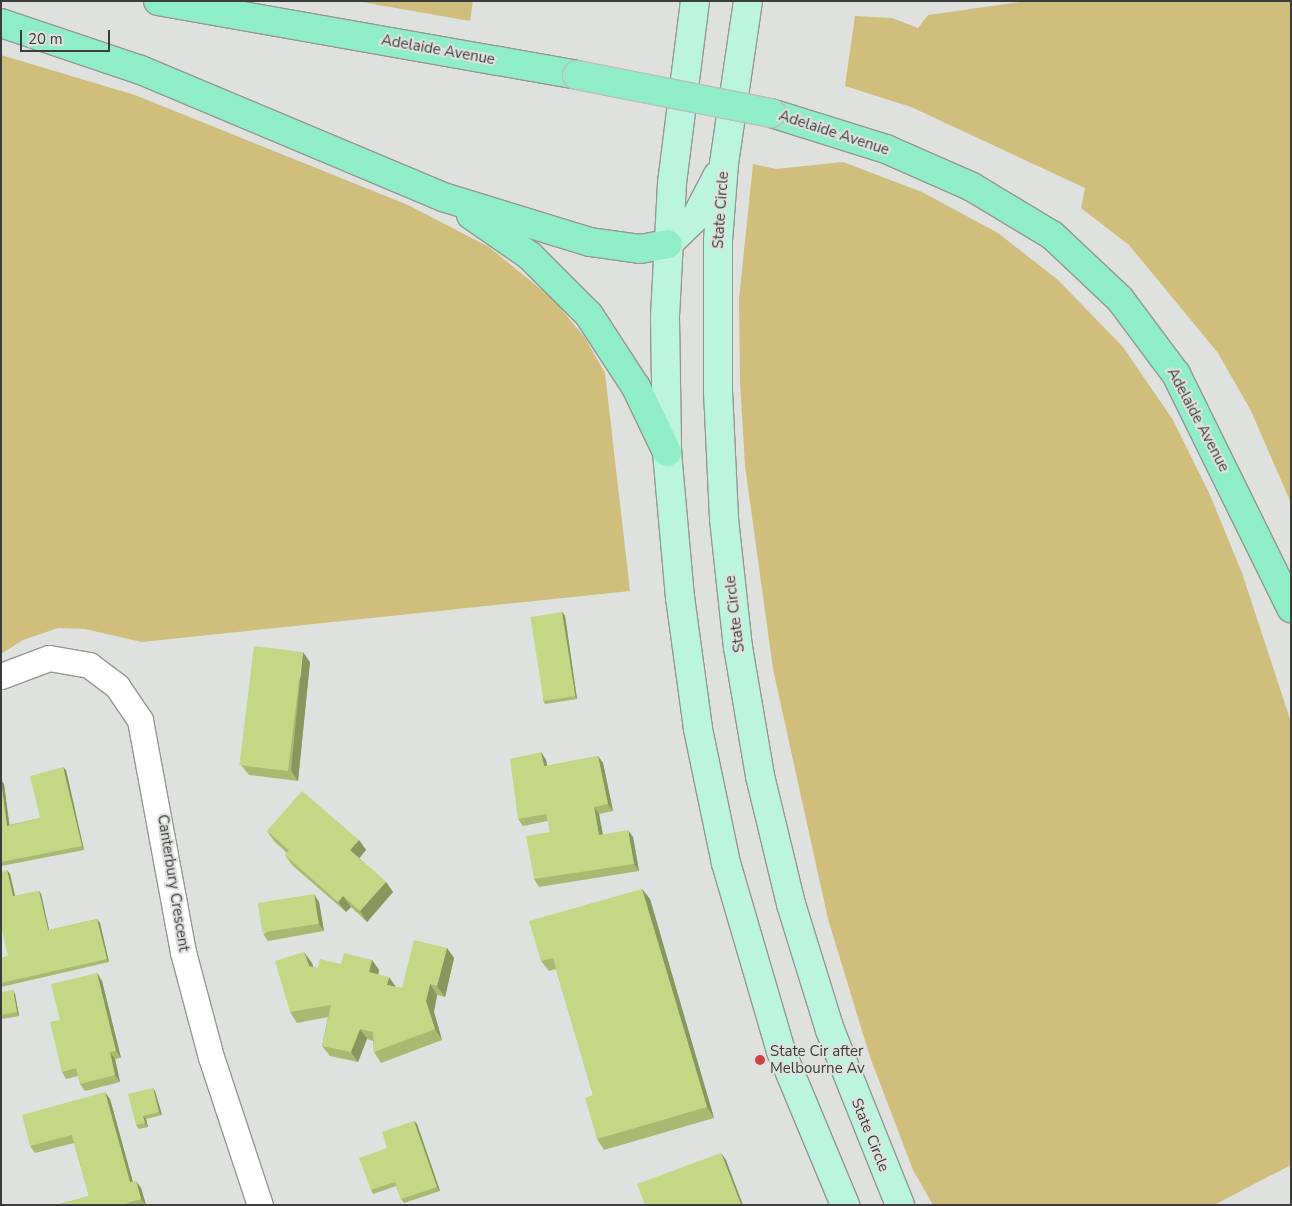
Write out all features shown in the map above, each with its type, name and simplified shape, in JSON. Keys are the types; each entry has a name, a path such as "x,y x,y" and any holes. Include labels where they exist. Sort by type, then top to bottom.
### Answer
{"highway":[{"name":"Adelaide Avenue","path":"158,1 577,75 807,123 886,149 972,187 1052,235 1120,299 1176,374 1291,608"},
{"path":"1,22 141,70 444,197 590,242 640,249 668,244"},
{"path":"444,197 530,256 569,292 620,360 667,452"}],"main road":[{"path":"696,1 668,244 667,452 680,597 696,719 726,863 781,1051 845,1205"},
{"name":"State Circle","path":"748,1 724,163 718,241 718,391 724,519 741,665 760,776 791,904 830,1030 900,1205"},
{"path":"668,244 696,217 724,163"}],"street":[{"name":"Canterbury Crescent","path":"1,676 49,658 89,665 118,686 140,720 183,952 211,1057 260,1205"}],"shaded area":[{"path":"356,1 473,1 470,21"},
{"path":"1027,1 1291,1 1291,503 1251,411 1218,353 1129,245 1081,208 1085,188 911,107 845,86 855,16 892,18 918,28 928,15"},
{"path":"1,55 135,95 408,205 489,247 553,299 585,338 605,373 630,591 142,642 85,629 58,628 23,640 1,654"},
{"path":"843,162 922,192 998,233 1058,280 1123,347 1173,420 1210,495 1242,573 1291,722 1291,1165 1214,1205 933,1205 913,1170 870,1057 828,919 773,669 745,466 740,382 739,299 753,164 776,169"}],"building":[{"path":"562,612 575,696 544,701 530,617"},
{"path":"254,646 303,652 288,771 239,765"},
{"path":"541,752 544,766 598,756 608,804 594,807 599,835 628,830 634,864 534,879 526,836 550,832 546,814 518,819 510,759"},
{"path":"63,767 82,846 1,862 1,780 7,826 40,818 30,776"},
{"path":"302,791 359,840 350,850 386,882 360,911 343,896 338,902 285,855 289,850 267,831"},
{"path":"7,870 13,896 39,891 48,930 97,919 107,959 1,983 1,958 8,956 1,926 1,872"},
{"path":"642,889 707,1107 597,1139 585,1098 593,1095 553,958 541,961 529,921"},
{"path":"314,894 319,924 262,933 258,903"},
{"path":"414,940 447,948 437,986 430,984 426,1001 435,1029 374,1052 373,1032 360,1029 351,1052 322,1046 331,1005 290,1012 275,961 304,952 309,966 318,968 320,959 341,964 344,953 372,960 369,972 389,977 387,985 402,988"},
{"path":"97,973 116,1051 110,1052 115,1075 80,1084 76,1068 62,1072 50,1022 60,1020 51,984"},
{"path":"13,990 17,1012 1,1015 1,992"},
{"path":"153,1088 159,1112 143,1116 145,1123 136,1125 128,1094"},
{"path":"105,1092 130,1182 136,1181 141,1199 121,1205 57,1205 89,1196 72,1135 30,1146 22,1115"},
{"path":"414,1121 437,1187 401,1199 395,1182 371,1190 359,1158 387,1148 382,1132"},
{"path":"721,1153 741,1205 645,1205 637,1184"}],"place":[{"name":"State Cir after Melbourne Av","path":"760,1060"}]}
